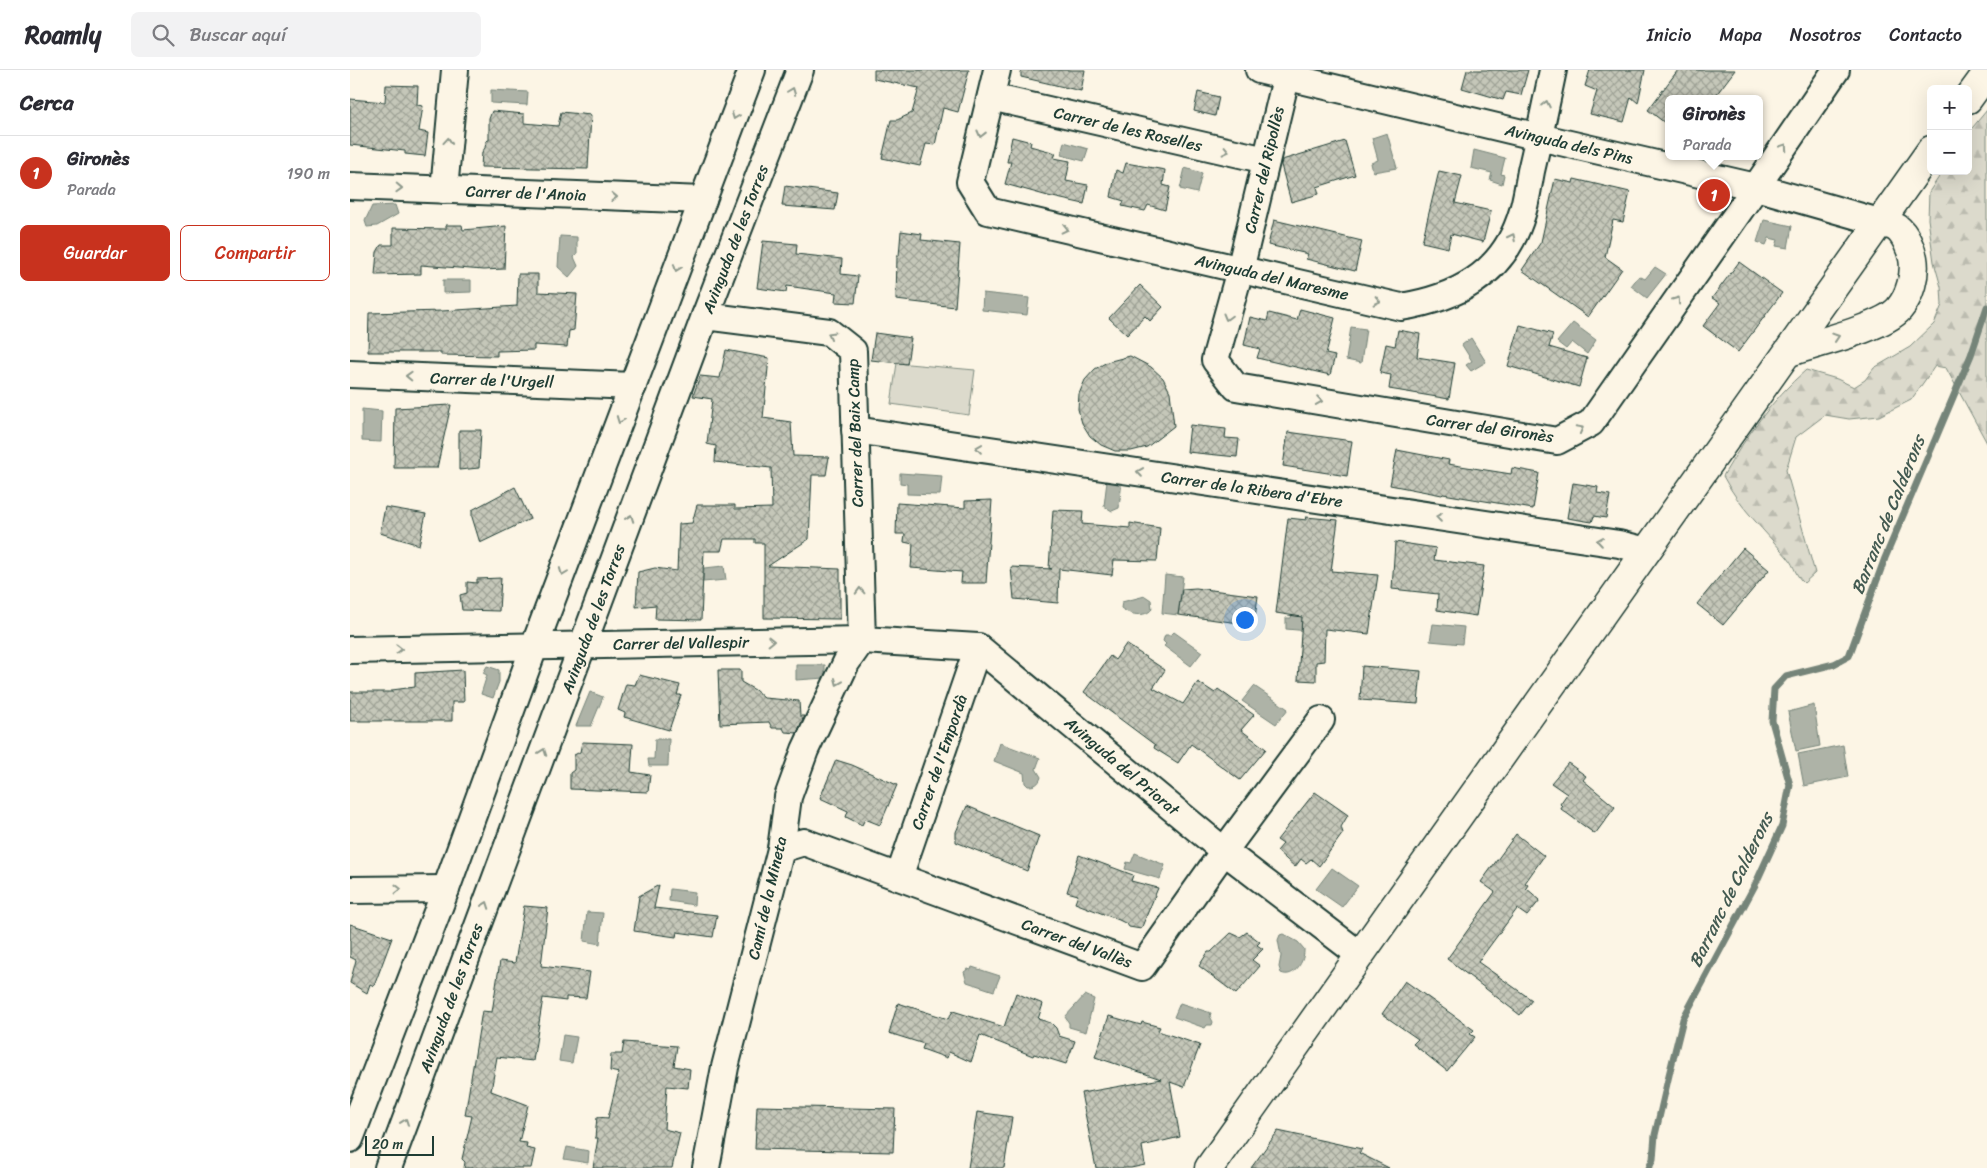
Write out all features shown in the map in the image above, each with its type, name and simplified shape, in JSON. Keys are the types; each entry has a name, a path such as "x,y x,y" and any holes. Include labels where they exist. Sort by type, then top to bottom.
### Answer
{"street":[{"path":"444,190 455,70"},
{"path":"350,1140 752,70"},
{"name":"Avinguda de les Torres","path":"388,1168 706,316 800,70"},
{"name":"Avinguda del Maresme","path":"997,70 970,182 988,211 1401,307 1428,302 1452,293 1482,276 1497,262 1520,219 1553,70"},
{"name":"Avinguda dels Pins","path":"1259,70 1287,73 1539,138 1756,187 1879,222"},
{"name":"Carrer del Gironès","path":"1240,270 1215,360 1236,388 1557,441 1591,423 1836,70"},
{"name":"Carrer del Ripollès","path":"1240,270 1287,73"},
{"path":"1972,94 1987,73"},
{"name":"Carrer de les Roselles","path":"991,96 1266,160"},
{"path":"1209,1168 1927,156"},
{"name":"Carrer de l'Anoia","path":"350,186 703,200"},
{"path":"1789,352 1860,329 1886,318 1899,308 1909,292 1913,277 1913,260 1906,240 1898,228 1879,222"},
{"name":"Carrer del Baix Camp","path":"706,316 829,332 853,351 862,640"},
{"name":"Carrer de l'Urgell","path":"350,374 633,386"},
{"name":"Carrer de la Ribera d'Ebre","path":"855,430 1609,542 1647,551"},
{"path":"862,640 978,647"},
{"name":"Carrer del Vallespir","path":"350,650 534,648 583,645 862,640"},
{"name":"Camí de la Mineta","path":"706,1168 725,1066 781,849 788,797 805,750 846,663 862,640"},
{"name":"Avinguda del Priorat","path":"978,647 1224,851 1360,955"},
{"name":"Carrer de l'Empordà","path":"900,877 978,647"},
{"name":"Carrer del Vallès","path":"781,849 804,842 1142,967 1224,851 1321,720"},
{"path":"350,890 446,888"}],"green space":[{"path":"1987,110 1987,443 1946,368 1935,366 1911,400 1879,416 1849,419 1825,415 1796,437 1786,470 1815,573 1804,583 1788,558 1753,519 1723,476 1740,447 1760,420 1782,393 1806,370 1837,379 1854,387 1865,380 1874,368 1910,347 1934,324 1942,305 1941,287 1934,262 1928,219 1929,192 1940,175 1972,175 1972,128"},
{"path":"897,363 975,370 969,415 891,404"}],"shaded area":[{"path":"491,90 528,92 527,105 491,103"},
{"path":"1387,133 1397,168 1373,172 1371,163 1378,160 1372,138"},
{"path":"1064,142 1088,149 1084,161 1061,155"},
{"path":"1474,150 1505,158 1501,174 1504,175 1502,184 1490,180 1492,173 1471,168"},
{"path":"1185,168 1202,173 1197,193 1180,189"},
{"path":"395,205 398,214 377,226 367,227 365,221 372,206"},
{"path":"1764,220 1792,226 1788,248 1776,246 1778,240 1769,238 1766,245 1757,242"},
{"path":"560,236 577,237 577,254 574,257 578,266 569,277 558,267"},
{"path":"1655,267 1666,274 1647,298 1631,286 1639,276 1645,279"},
{"path":"443,280 471,280 471,292 443,293"},
{"path":"983,293 1029,298 1027,315 982,310"},
{"path":"1573,323 1596,340 1587,354 1572,342 1566,349 1557,342"},
{"path":"1351,327 1366,329 1361,363 1346,360"},
{"path":"1471,338 1486,362 1471,371 1466,365 1472,361 1462,345"},
{"path":"362,409 382,411 381,442 362,441"},
{"path":"900,473 942,476 940,495 907,494 907,484 900,483"},
{"path":"1107,481 1122,481 1119,508 1112,511 1104,506"},
{"path":"724,566 726,580 703,582 704,568"},
{"path":"1165,575 1183,577 1178,615 1162,613"},
{"path":"1145,596 1151,600 1152,609 1145,614 1128,612 1121,608 1122,602"},
{"path":"1293,610 1323,612 1320,632 1286,629 1286,618 1291,618"},
{"path":"1433,624 1464,627 1462,644 1430,641"},
{"path":"1174,632 1202,652 1191,666 1164,646 1166,644 1163,641 1165,635 1171,635"},
{"path":"796,665 825,665 825,678 796,680"},
{"path":"487,666 499,670 499,682 493,698 481,694 487,675 483,673"},
{"path":"1254,686 1288,709 1276,724 1242,701"},
{"path":"590,692 603,697 591,726 576,726"},
{"path":"1814,705 1820,746 1796,751 1788,712"},
{"path":"655,739 669,739 668,766 649,766 648,759 654,759"},
{"path":"1000,743 1040,758 1036,769 1041,777 1038,783 1028,786 1025,783 1024,773 994,761"},
{"path":"1843,745 1848,777 1804,786 1798,754"},
{"path":"1135,853 1165,865 1160,879 1125,869 1127,862 1131,863"},
{"path":"1332,868 1358,886 1342,907 1316,889"},
{"path":"670,889 695,892 694,905 669,901"},
{"path":"587,912 603,913 600,944 584,941"},
{"path":"1283,934 1298,942 1304,949 1303,959 1298,968 1286,974 1281,973 1279,967 1281,956 1278,940 1280,935"},
{"path":"972,967 1000,976 994,991 967,982 964,972 968,969 971,970"},
{"path":"1085,995 1094,999 1086,1032 1069,1027 1065,1017"},
{"path":"1180,1003 1211,1013 1212,1025 1207,1025 1205,1028 1174,1017"},
{"path":"563,1035 577,1037 572,1063 559,1061"},
{"path":"567,1147 589,1151 588,1163 564,1159"}],"building":[{"path":"874,70 969,70 958,112 943,108 935,145 926,144 920,166 882,158 891,120 897,120 912,113 919,88 874,79"},
{"path":"1021,70 1085,70 1081,91 1021,77"},
{"path":"1467,70 1528,70 1521,95 1506,92 1503,100 1462,88"},
{"path":"1590,70 1645,70 1638,103 1631,97 1624,122 1590,114 1597,91 1585,86"},
{"path":"1678,70 1735,70 1716,95 1665,95 1665,123 1648,110"},
{"path":"386,85 418,86 417,105 423,106 419,131 428,133 425,156 405,154 405,151 350,145 350,99 385,102"},
{"path":"1198,92 1219,97 1215,116 1194,111"},
{"path":"492,111 524,114 524,123 558,126 561,112 591,115 588,169 481,167 482,152 486,141 489,140 489,119"},
{"path":"1012,137 1031,142 1030,146 1056,153 1054,158 1070,161 1066,181 1088,185 1084,204 1005,184 1011,162 1007,162"},
{"path":"1345,141 1355,175 1317,187 1319,194 1291,202 1281,165 1282,160"},
{"path":"1126,163 1165,170 1163,185 1170,187 1165,210 1148,205 1145,211 1122,206 1124,201 1111,197 1116,170 1123,173"},
{"path":"1439,171 1462,176 1455,203 1491,211 1483,242 1451,234 1448,248 1422,242"},
{"path":"1555,179 1573,183 1574,179 1630,192 1623,222 1613,220 1605,257 1622,269 1588,317 1522,270 1541,242"},
{"path":"785,186 838,193 835,210 782,206"},
{"path":"1274,220 1362,241 1355,271 1306,259 1308,254 1268,245"},
{"path":"446,225 462,225 463,230 506,226 504,269 483,270 421,265 421,274 375,275 377,252 381,245 393,245 393,228 446,229"},
{"path":"901,231 922,234 921,240 960,244 955,307 896,300 897,256 899,256"},
{"path":"763,241 797,244 796,254 842,259 841,274 858,276 855,303 835,302 836,293 787,286 786,292 757,288"},
{"path":"1739,262 1782,293 1738,352 1703,326 1720,303 1712,298"},
{"path":"518,274 538,274 538,292 577,294 574,330 569,331 567,347 534,345 534,350 497,351 497,356 441,355 441,352 368,352 369,313 517,306"},
{"path":"1140,285 1163,307 1150,321 1145,316 1127,335 1109,318"},
{"path":"1300,309 1335,318 1326,354 1335,356 1330,375 1257,358 1260,349 1244,345 1250,317 1267,321 1269,313 1297,320"},
{"path":"1520,325 1553,334 1549,347 1587,358 1579,387 1508,366"},
{"path":"1398,330 1420,334 1417,357 1455,363 1449,399 1389,389 1391,375 1380,373 1386,344 1395,346"},
{"path":"875,333 911,338 907,364 871,360"},
{"path":"726,350 769,358 763,418 791,422 793,456 829,457 826,475 812,475 809,539 768,566 840,569 840,619 764,618 764,543 755,543 755,539 724,539 721,551 704,551 701,620 655,619 656,605 636,607 638,572 655,568 677,571 679,524 692,523 697,505 735,505 735,509 772,508 771,468 715,462 716,446 707,444 712,399 693,396 700,376 720,378"},
{"path":"1130,356 1151,367 1163,378 1170,392 1174,426 1147,447 1131,451 1115,451 1101,445 1090,436 1082,423 1078,409 1079,394 1085,380 1095,369 1107,362"},
{"path":"451,405 437,468 394,468 395,408"},
{"path":"1190,425 1226,429 1225,438 1239,439 1237,457 1187,452"},
{"path":"459,430 481,430 479,468 459,470"},
{"path":"1288,432 1352,441 1347,476 1283,466"},
{"path":"1397,450 1449,460 1448,464 1511,474 1512,468 1539,473 1533,509 1390,485"},
{"path":"1573,483 1598,487 1597,493 1610,495 1606,518 1594,516 1592,522 1567,518"},
{"path":"515,487 530,519 480,543 472,517 472,510"},
{"path":"992,500 986,583 961,583 962,572 911,568 913,544 904,542 905,534 896,534 897,503 965,508 965,501"},
{"path":"385,507 426,514 419,545 380,533"},
{"path":"1053,510 1083,511 1082,524 1130,528 1130,523 1160,528 1157,561 1114,560 1112,575 1059,569 1058,603 1014,599 1011,567 1052,569 1049,568"},
{"path":"1306,517 1338,520 1331,571 1378,575 1369,634 1325,629 1324,661 1316,662 1316,681 1298,680 1302,617 1276,613 1288,518 1307,520"},
{"path":"1395,542 1436,548 1434,560 1484,566 1476,616 1437,610 1438,594 1392,589"},
{"path":"1743,548 1769,570 1723,625 1697,604"},
{"path":"501,578 499,611 462,610 460,595 467,593 467,582 477,583 477,579"},
{"path":"1196,588 1258,596 1254,625 1178,615 1182,589"},
{"path":"1126,644 1165,670 1153,688 1183,704 1198,682 1215,693 1218,689 1254,715 1241,730 1266,749 1240,780 1191,744 1178,763 1154,748 1155,745 1084,692 1110,656 1115,660"},
{"path":"1362,666 1421,671 1418,704 1360,700"},
{"path":"463,670 464,702 452,702 452,721 350,721 350,692 392,692 392,690 415,687 415,673"},
{"path":"718,670 741,670 741,682 764,698 799,701 800,716 804,716 797,733 785,732 783,728 772,728 769,722 720,724"},
{"path":"639,675 680,685 677,695 681,695 669,730 624,717 625,713 618,710 626,684 635,685"},
{"path":"582,742 633,744 631,772 650,775 648,792 570,789 570,773 574,770 574,755 580,752"},
{"path":"836,760 897,785 880,825 865,819 862,825 846,817 848,811 820,798"},
{"path":"1568,763 1586,776 1583,780 1615,807 1595,834 1561,809 1562,806 1560,804 1567,794 1551,783"},
{"path":"1315,792 1348,815 1341,827 1343,833 1319,866 1311,859 1306,863 1301,859 1295,867 1277,851 1283,844 1277,840"},
{"path":"967,806 1039,836 1027,871 956,842 956,832"},
{"path":"1516,834 1544,856 1525,883 1528,885 1526,888 1540,900 1527,916 1517,909 1478,962 1532,1000 1520,1015 1447,959 1495,892 1481,882"},
{"path":"1079,855 1133,875 1131,881 1158,888 1141,929 1129,927 1119,920 1075,903 1078,895 1067,892"},
{"path":"659,885 654,908 717,915 713,937 677,932 676,937 634,931 639,896"},
{"path":"524,906 548,908 541,966 590,972 586,998 566,997 566,1001 543,998 533,1061 497,1057 491,1091 528,1105 519,1142 527,1143 526,1148 535,1150 531,1168 464,1168 465,1162 462,1159 472,1116 465,1115 482,1011 492,1012 500,961 515,963"},
{"path":"350,924 392,938 374,986 370,984 367,993 350,983 356,960 350,957"},
{"path":"1247,932 1260,942 1257,945 1263,949 1252,960 1260,966 1236,994 1199,966 1208,952 1211,952 1231,933 1240,937"},
{"path":"1405,981 1474,1030 1470,1034 1475,1037 1447,1071 1413,1044 1418,1039 1382,1014"},
{"path":"1016,993 1043,1004 1038,1019 1051,1023 1056,1028 1059,1036 1075,1041 1066,1064 1034,1054 1033,1056 980,1035 971,1062 949,1052 947,1058 922,1049 924,1044 889,1033 898,1003 948,1019 953,1011 1004,1027"},
{"path":"1109,1016 1141,1025 1142,1022 1160,1027 1158,1031 1200,1045 1184,1087 1170,1082 1180,1137 1142,1146 1145,1165 1131,1168 1096,1168 1081,1093 1161,1079 1095,1057"},
{"path":"624,1042 677,1046 674,1066 690,1069 688,1088 667,1086 664,1129 680,1133 672,1168 593,1168 598,1138 595,1138 597,1117 608,1118 619,1073 610,1071 611,1054 622,1054"},
{"path":"757,1106 895,1109 893,1152 755,1149"},
{"path":"977,1112 1012,1117 1004,1168 968,1168"},
{"path":"1278,1131 1362,1149 1359,1153 1389,1168 1251,1168"}],"waterway":[{"name":"Barranc de Calderons","path":"1649,1168 1653,1159 1655,1135 1683,1019 1755,885 1782,826 1790,785 1772,721 1774,689 1786,676 1834,664 1849,656 1885,558 1971,355 1987,307"}],"place":[{"name":"Gironès","path":"1714,195"}]}
